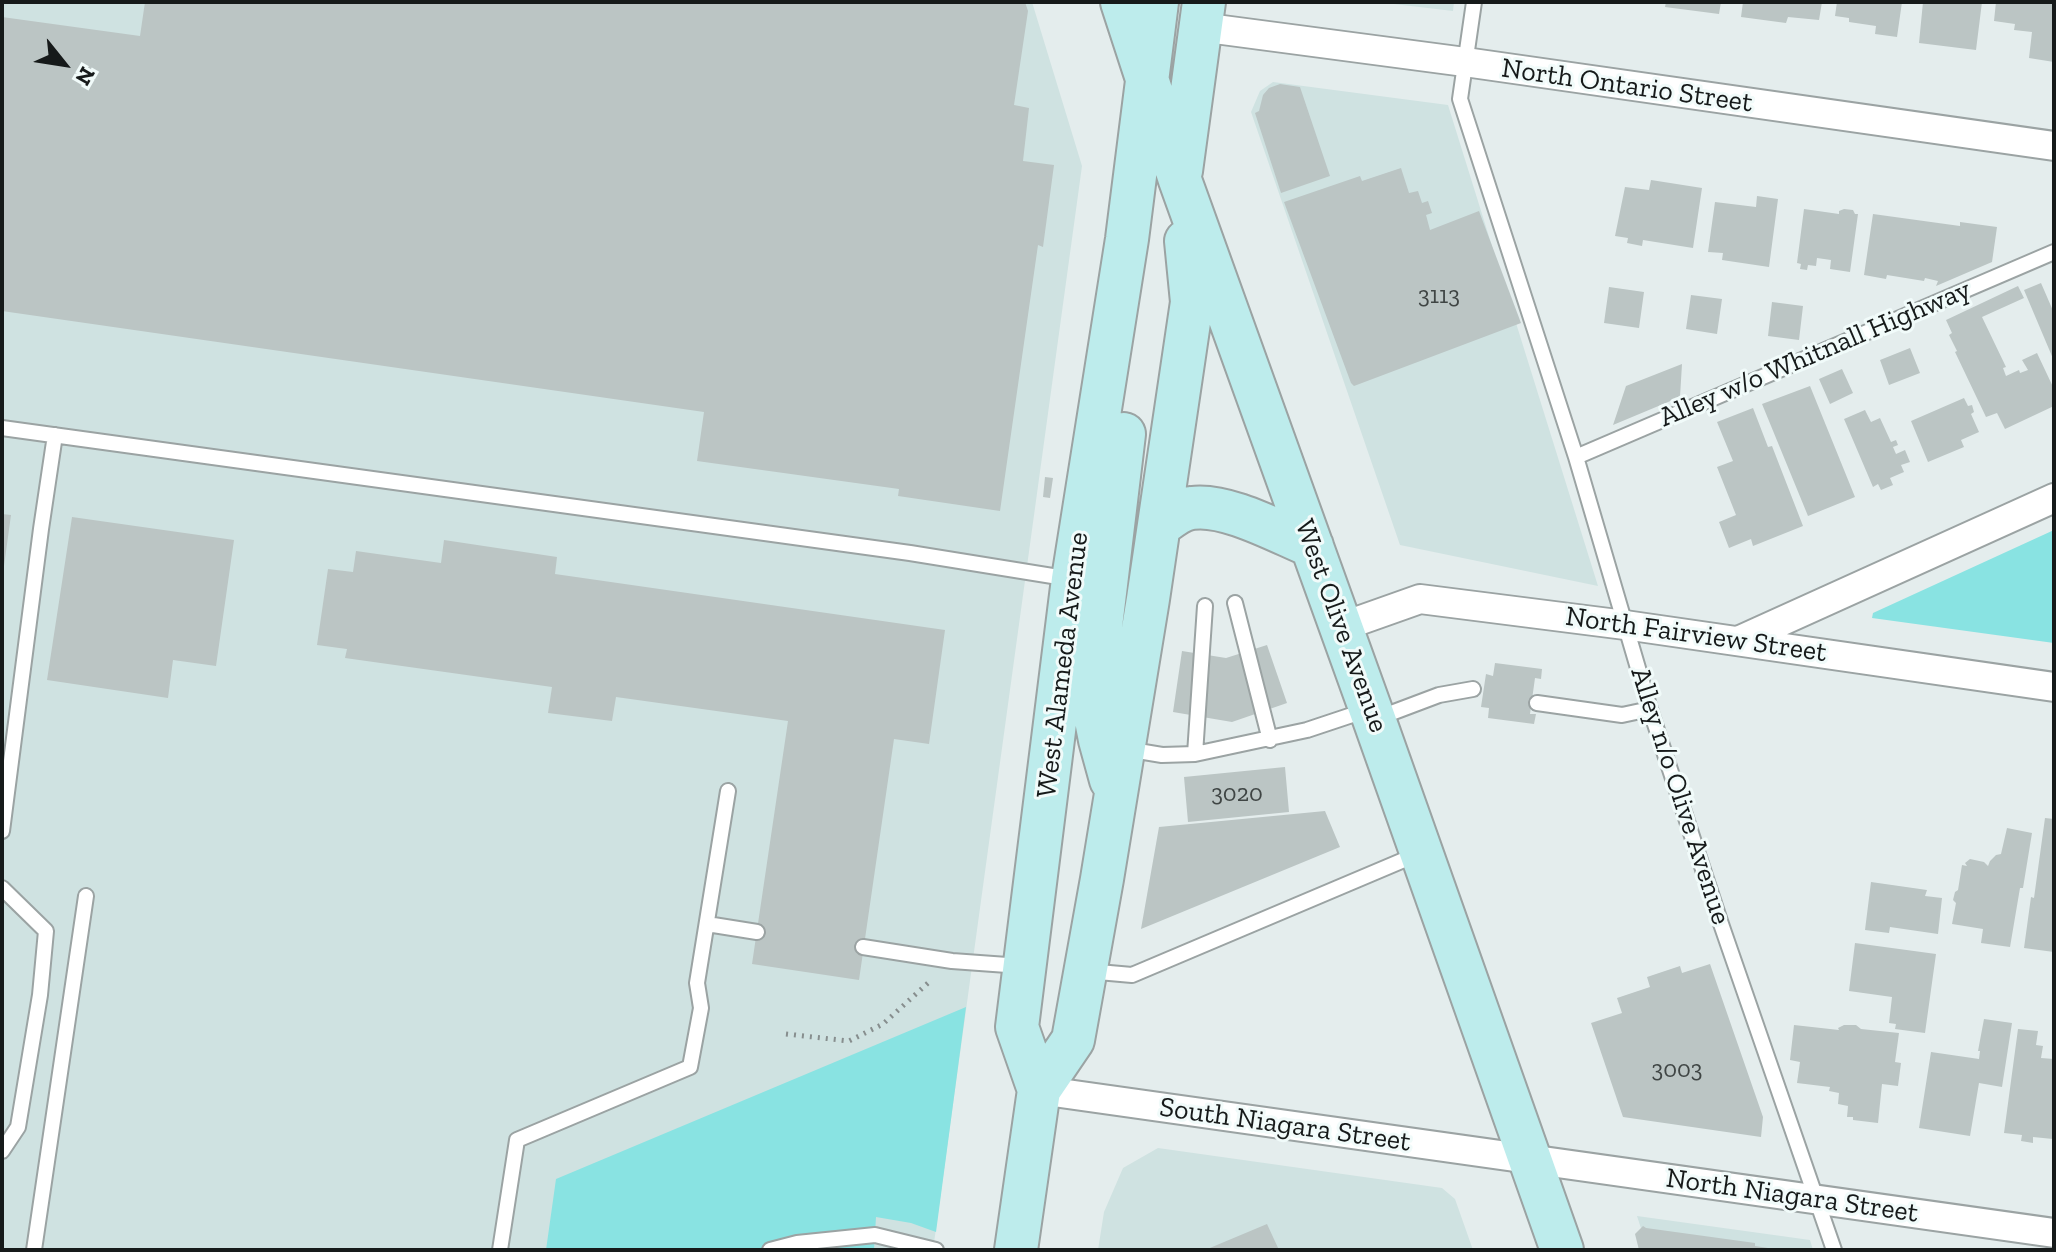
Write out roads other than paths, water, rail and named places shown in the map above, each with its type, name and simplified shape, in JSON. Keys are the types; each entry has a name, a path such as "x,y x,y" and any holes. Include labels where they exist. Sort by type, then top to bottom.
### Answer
{"main road":[{"name":"West Olive Avenue","path":"1122,2 1180,180 1562,1250"},
{"name":"West Alameda Avenue","path":"1039,1090 1017,1027 1073,579 1127,239 1157,2"},
{"name":"West Alameda Avenue","path":"1115,797 1096,720 1100,628 1143,284 1180,180 1202,14"},
{"name":"West Alameda Avenue","path":"1016,1250 1039,1090 1073,1040 1159,526 1192,302 1180,180"},
{"path":"1127,239 1180,180"},
{"path":"1159,526 1189,508 1214,508 1312,546"}],"street":[{"name":"North Ontario Street","path":"1202,14 1465,62 2054,146"},
{"path":"1738,641 2054,498"},
{"name":"North Fairview Street","path":"1341,627 1420,599 1625,625 2054,687"},
{"name":"South Niagara Street","path":"1039,1090 1531,1159"},
{"name":"North Niagara Street","path":"1531,1159 2054,1233"}],"lane":[{"name":"Alley n/o Olive Avenue","path":"1474,2 1460,99 1576,457 1650,709 1834,1250"},
{"name":"Alley w/o Whitnall Highway","path":"1576,457 2054,252"},
{"path":"2,428 910,553 1073,579"},
{"path":"2,831 55,435"},
{"path":"1235,603 1270,740"},
{"path":"1195,754 1205,606"},
{"path":"1124,749 1162,755 1195,754 1270,740 1439,695 1473,689"},
{"path":"1537,703 1622,715 1650,709"},
{"path":"500,1250 517,1140 690,1067 701,1008 697,983 728,791"},
{"path":"1085,970 1132,975 1422,852"},
{"path":"2,888 46,931 40,995 18,1127 2,1151"},
{"path":"34,1250 86,896"},
{"path":"707,924 757,932"},
{"path":"863,947 952,961 1024,967"},
{"path":"2,1122 18,1127"},
{"path":"770,1250 797,1243 875,1235 936,1250"}]}
